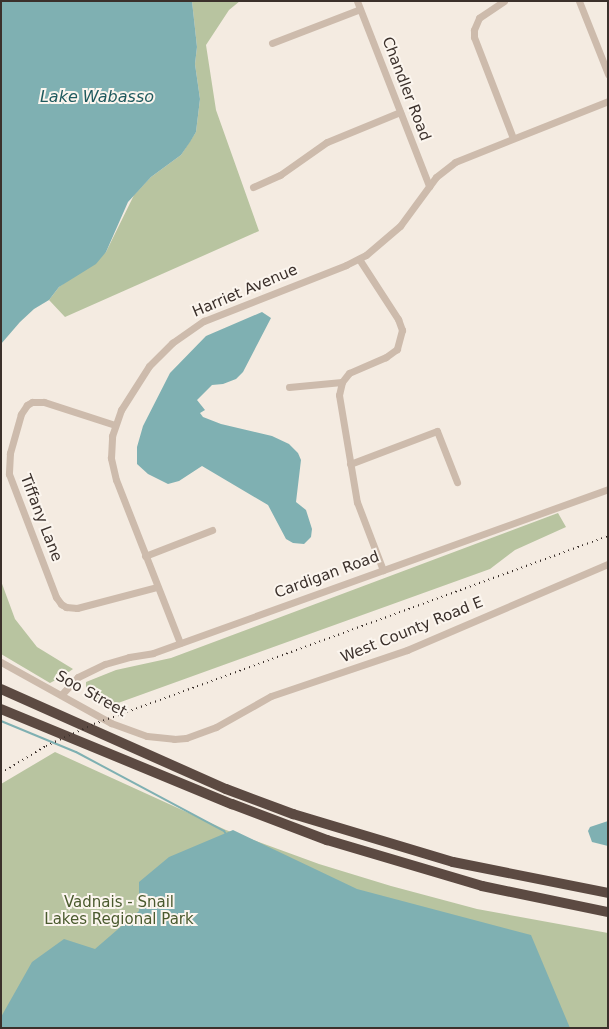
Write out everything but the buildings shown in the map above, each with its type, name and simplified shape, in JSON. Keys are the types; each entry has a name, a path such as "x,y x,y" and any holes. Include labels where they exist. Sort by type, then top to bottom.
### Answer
{"highway":[{"path":"1,689 226,789 294,814 453,862 608,893"},
{"path":"1,709 232,804 335,843 482,886 608,912"}],"street":[{"name":"Chandler Road","path":"357,1 429,186"},
{"path":"504,1 479,18 474,30 474,37 513,138"},
{"path":"578,1 608,74"},
{"path":"272,43 360,9"},
{"name":"Harriet Avenue","path":"180,643 113,469 111,447 115,425 128,396 149,366 187,331 219,314 359,259 378,246 400,226 429,186 445,168 455,162 608,101"},
{"path":"253,187 280,175 327,142 400,112"},
{"path":"359,259 398,319 402,337 392,354 355,370 342,382 339,395 358,502 383,570"},
{"path":"289,387 342,382"},
{"name":"Tiffany Lane","path":"115,425 44,402 32,402 27,405 21,414 10,453 9,474 56,597 61,604 77,608 157,587"},
{"path":"350,464 437,431 457,482"},
{"name":"Cardigan Road","path":"62,694 78,677 104,664 153,653 608,489"},
{"path":"145,556 212,530"},
{"name":"West County Road E","path":"200,734 271,696 407,650 608,564"},
{"name":"Soo Street","path":"1,662 62,694 111,723 146,736 174,739 200,734"}],"green space":[{"path":"192,1 240,1 229,10 206,45 216,110 259,231 65,317 49,300 59,287 106,252 134,195 151,177 181,155 196,132 200,99 195,64 197,47"},
{"path":"558,513 566,527 515,550 490,569 107,707 86,693 86,682 116,670 171,658"},
{"path":"1,581 15,619 37,647 73,669 50,683 1,654"},
{"name":"Vadnais - Snail Lakes Regional Park","path":"55,752 226,830 319,864 477,909 608,933 608,1028 1,1028 1,784"}],"water":[{"name":"Lake Wabasso","path":"1,1 192,1 197,47 195,64 200,99 196,132 190,142 181,155 151,177 128,202 106,252 96,264 59,287 49,300 34,309 20,322 1,344"},
{"path":"262,312 271,318 243,372 236,379 223,384 212,385 197,400 205,410 200,413 203,417 221,424 272,436 289,444 298,453 301,460 296,502 306,510 312,529 311,537 304,544 293,543 286,539 268,505 202,466 179,481 168,484 148,474 137,464 137,447 143,426 170,373 206,336"},
{"path":"608,821 608,846 592,842 588,831 590,827"},
{"name":"Vadnais - Snail Lakes Regional Park","path":"233,830 357,889 531,935 570,1028 1,1028 1,1017 32,962 64,939 95,949 139,911 139,882 169,857"}],"waterway":[{"path":"1,721 76,752 224,831 226,834"}],"railway":[{"path":"1,773 46,746 94,724 608,536"}]}
